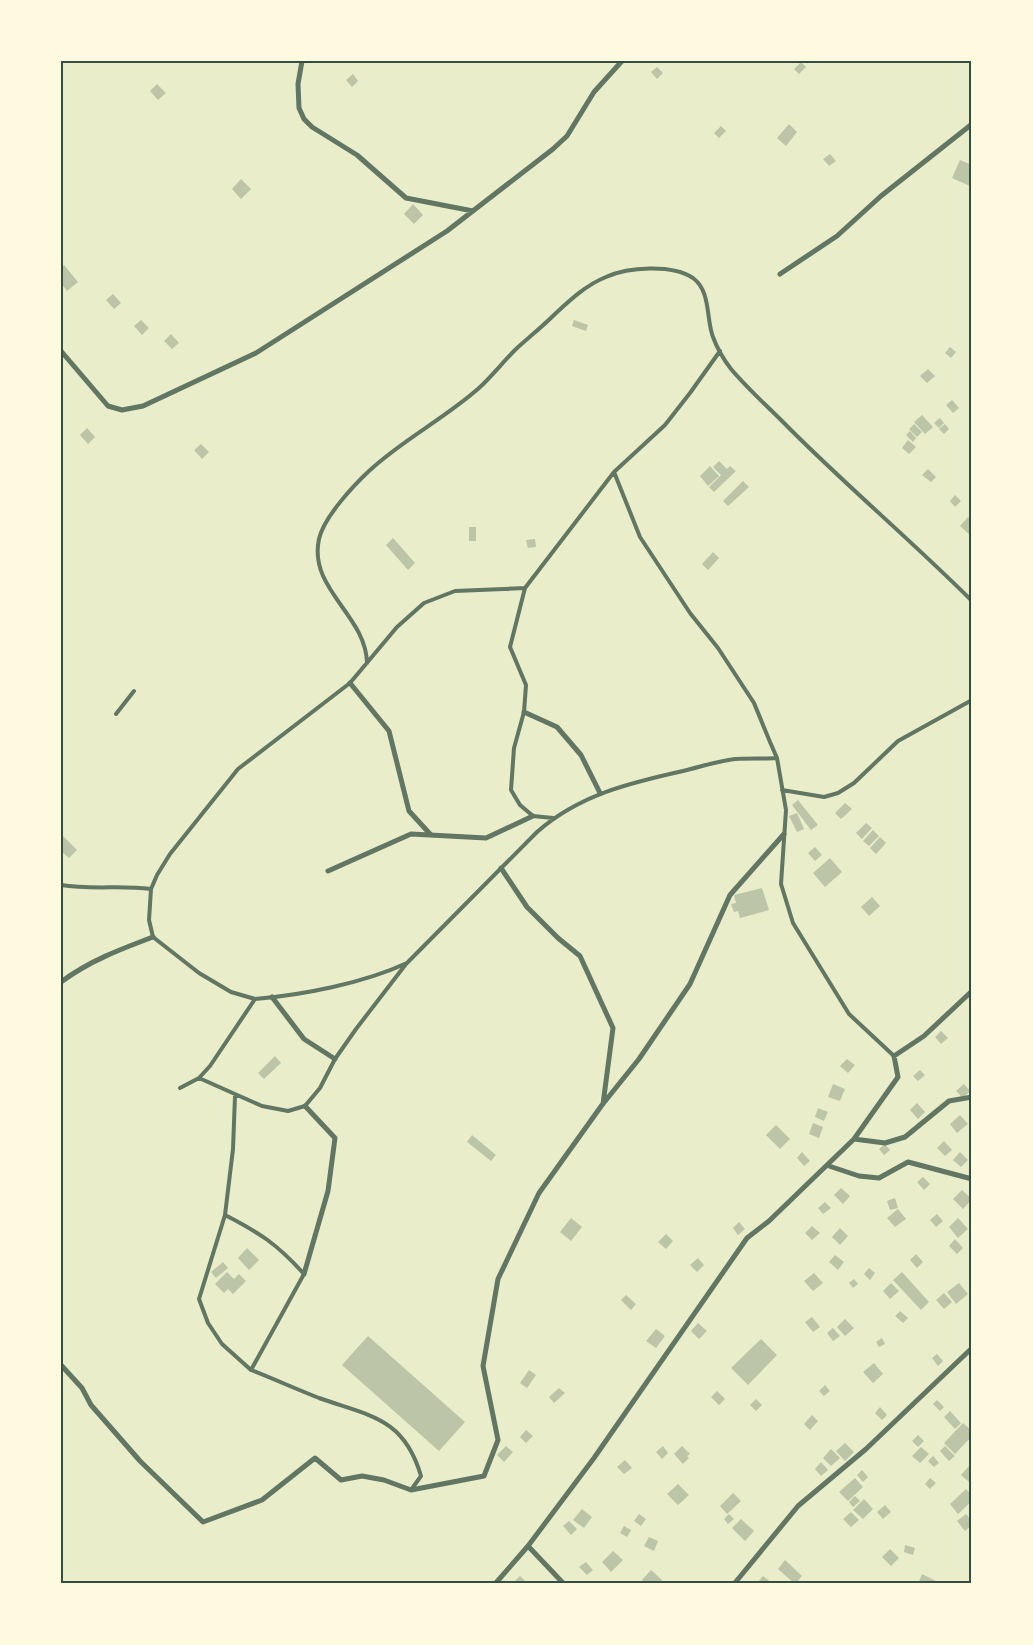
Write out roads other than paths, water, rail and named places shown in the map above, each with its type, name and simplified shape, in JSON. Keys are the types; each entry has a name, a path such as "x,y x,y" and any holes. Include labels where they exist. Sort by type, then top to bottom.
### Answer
{"street":[{"path":"302,61 298,84 299,108 304,119 312,127 357,155 406,198 473,211"},
{"path":"61,351 108,406 122,410 143,406 256,353 447,231 553,149 567,136 583,106 622,61"},
{"path":"780,274 837,236 880,196 972,124"},
{"path":"350,683 389,731 409,811 432,835"},
{"path":"524,712 557,727 581,755 600,793"},
{"path":"328,871 411,834 486,838 533,816"},
{"path":"61,1365 82,1388 91,1405 140,1461 203,1522 262,1500 315,1458 342,1480 362,1476 384,1480 411,1490 484,1476 498,1440 483,1366 498,1279 539,1193 602,1105 639,1059 690,984 730,895 784,834"},
{"path":"501,868 528,907 558,938 580,956 613,1028 602,1105"},
{"path":"61,982 73,973 112,952 153,937"},
{"path":"495,1584 528,1546 614,1429 747,1238 769,1221 829,1166 854,1139 898,1077 894,1056 924,1036 972,991"},
{"path":"272,997 304,1039 335,1059"},
{"path":"854,1139 885,1143 904,1137 949,1101 972,1097"},
{"path":"304,1274 328,1190 335,1138 305,1106"},
{"path":"829,1166 859,1176 879,1178 908,1162 972,1179"},
{"path":"734,1584 798,1506 866,1449 972,1348"},
{"path":"528,1546 564,1584"}],"lane":[{"path":"367,663 367,650 360,630 324,580 317,560 319,538 341,501 370,470 479,388 515,350 574,296 605,277 631,269 654,268 680,272 694,278 702,288 712,335 731,368 835,475 883,516 972,601"},
{"path":"553,818 533,816 520,805 511,790 514,748 524,712 526,685 510,647 525,588 614,472 665,425 720,350"},
{"path":"614,472 640,537 690,613 718,648 754,702 777,758 786,810 781,884 793,923 849,1014 894,1056"},
{"path":"407,963 386,973 272,997 256,999 231,992 199,973 153,937 149,920 152,889 156,875 170,854 238,769 350,683 397,627 424,603 455,591 525,588"},
{"path":"116,714 134,691"},
{"path":"782,790 824,797 838,793 854,783 898,741 972,700"},
{"path":"199,1078 235,1096 262,1106 288,1111 305,1106 320,1088 335,1059 407,963 553,818 574,804 600,793 644,779 734,759 777,758"},
{"path":"61,886 80,889 128,885 152,889"},
{"path":"180,1088 199,1078 256,999"},
{"path":"235,1096 233,1149 225,1215 199,1299 208,1323 222,1344 251,1370 320,1398 369,1414 395,1429 415,1455 421,1476 411,1490"},
{"path":"225,1215 255,1230 281,1248 304,1274 251,1370"}]}
